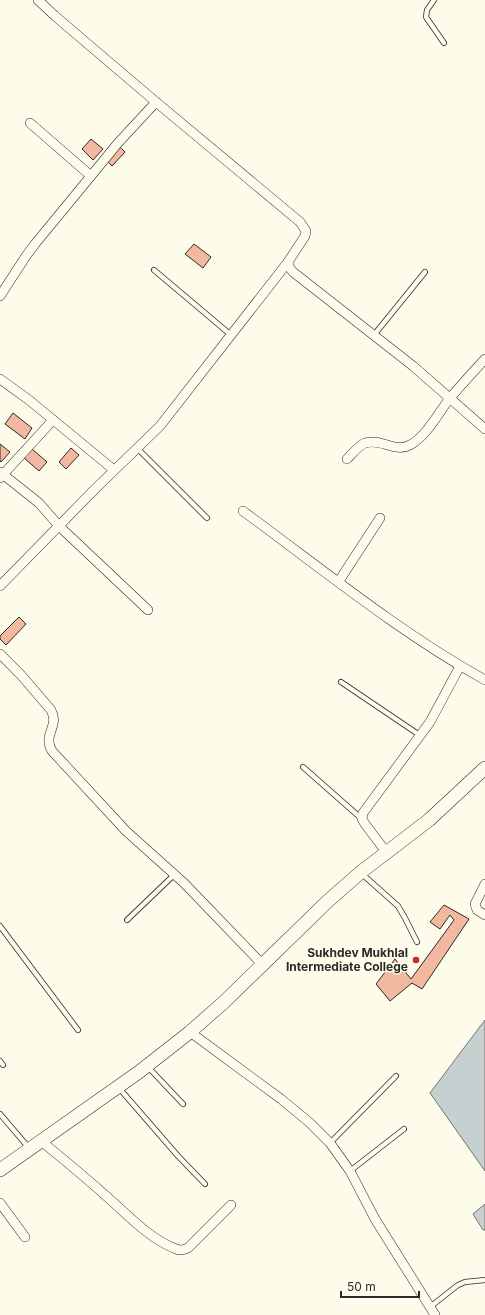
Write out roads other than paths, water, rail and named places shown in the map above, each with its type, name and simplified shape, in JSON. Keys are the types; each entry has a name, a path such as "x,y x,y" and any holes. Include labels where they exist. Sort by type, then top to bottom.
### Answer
{"main road":[{"path":"0,1170 147,1066 190,1032 263,965 329,900 361,872 434,816 485,768"}],"street":[{"path":"0,586 114,470 138,449 173,411 288,262 305,236 306,231 303,226 38,0"},
{"path":"0,296 26,256 118,143 156,102"},
{"path":"30,123 91,176"},
{"path":"288,262 289,267 293,272 374,335 485,429"},
{"path":"347,459 364,443 377,442 397,448 411,445 428,428 450,398 485,359"},
{"path":"0,379 114,470"},
{"path":"53,420 1,475 39,503 52,516 59,526 148,610"},
{"path":"243,511 406,630 460,666 485,680"},
{"path":"339,581 380,518"},
{"path":"0,654 21,675 51,710 54,717 54,723 48,737 48,744 52,751 126,831 175,874 263,965"},
{"path":"387,853 362,819 363,813 366,807 421,736 437,710 460,666"},
{"path":"485,884 476,904 477,910 485,915"},
{"path":"190,1032 281,1099 310,1123 330,1143 350,1171 375,1219 433,1311"},
{"path":"42,1141 105,1194 142,1228 176,1249 182,1250 188,1248 231,1205"},
{"path":"0,1203 25,1237"}],"lane":[{"path":"434,0 427,10 426,17 444,43"},
{"path":"154,270 231,335"},
{"path":"374,335 425,272"},
{"path":"138,449 207,518"},
{"path":"341,682 421,736"},
{"path":"303,767 362,819"},
{"path":"361,872 398,906 406,918 417,942"},
{"path":"127,920 175,874"},
{"path":"0,926 78,1030"},
{"path":"147,1066 183,1104"},
{"path":"330,1143 396,1076"},
{"path":"118,1087 178,1156 205,1184"},
{"path":"0,1114 30,1149"},
{"path":"350,1171 404,1128"},
{"path":"433,1311 458,1285 465,1282 485,1280"}],"place":[{"name":"Sukhdev Mukhlal Intermediate College","path":"416,960"}]}
